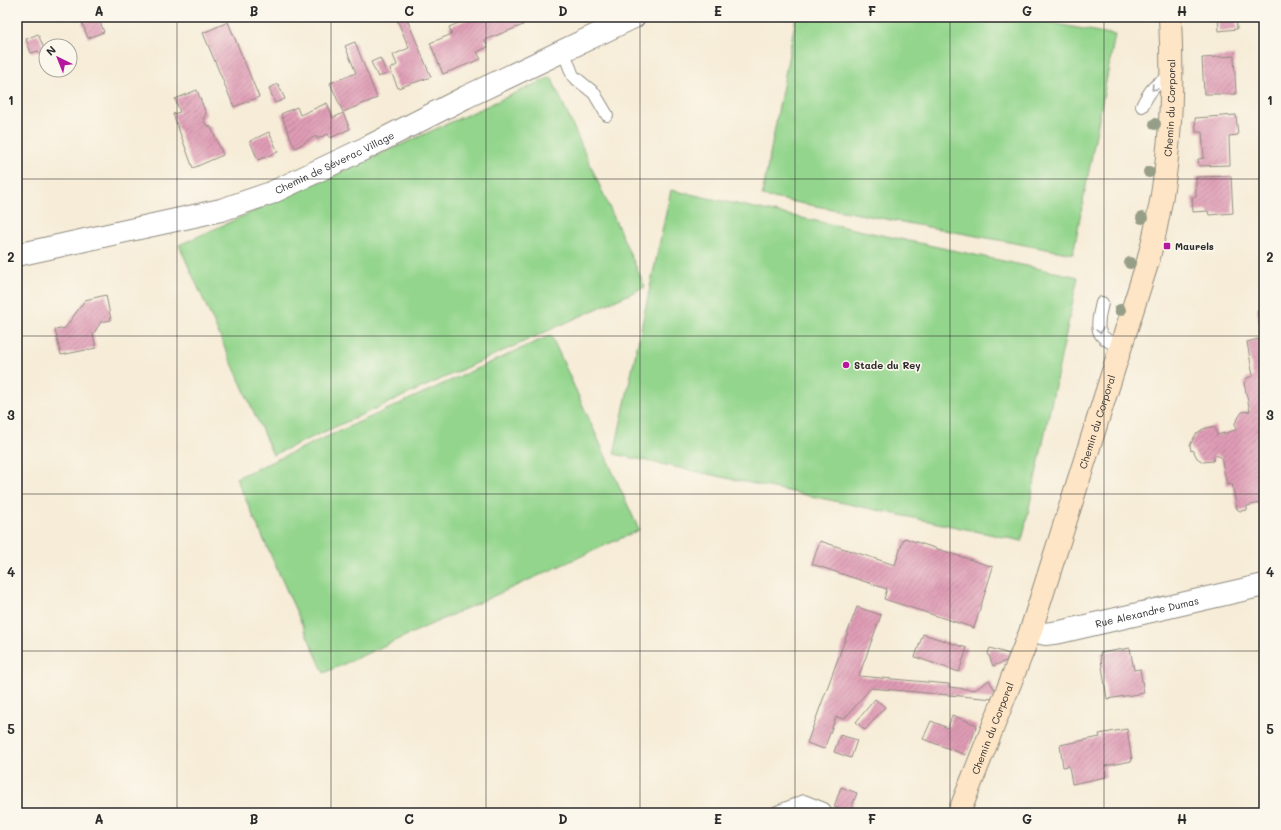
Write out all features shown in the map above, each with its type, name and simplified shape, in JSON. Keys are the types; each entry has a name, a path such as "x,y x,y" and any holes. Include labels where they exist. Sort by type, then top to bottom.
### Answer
{"street":[{"name":"Chemin de Séverac Village","path":"17,255 214,212 271,193 563,50 634,17"},
{"name":"Chemin du Corporal","path":"959,813 1031,630 1122,346 1156,233 1168,156 1173,78 1170,17"},
{"name":"Rue Alexandre Dumas","path":"1031,630 1045,634 1060,632 1264,585"}],"lane":[{"path":"563,50 573,76 594,93 607,115"},
{"path":"1142,106 1148,94 1160,82 1164,79 1173,78"},
{"path":"1102,303 1098,325 1100,334 1110,343 1122,346"},
{"path":"777,812 804,801 824,809 826,813"}],"green space":[{"path":"796,17 1020,17 1115,35 1073,254 762,196"},
{"path":"551,77 645,287 273,455 179,245"},
{"name":"Stade du Rey","path":"671,190 1078,277 1022,541 614,454"},
{"path":"551,335 639,530 324,673 236,478"}],"building":[{"path":"98,17 104,32 88,38 82,23"},
{"path":"396,17 406,17 431,77 398,88 390,69 397,65 393,55 409,48"},
{"path":"473,17 519,17 523,25 485,40 488,47 477,52 481,59 443,74 430,43 452,34 449,27"},
{"path":"1218,17 1236,17 1237,29 1219,31"},
{"path":"228,22 259,97 234,107 203,33"},
{"path":"38,34 40,38 38,38 38,51 31,53 26,39"},
{"path":"355,42 377,98 343,112 330,83 356,73 345,46"},
{"path":"1234,56 1236,94 1204,94 1202,58"},
{"path":"380,58 387,74 378,77 371,62"},
{"path":"278,84 285,99 275,103 269,88"},
{"path":"197,90 206,114 203,119 206,125 211,127 223,155 193,168 173,114 180,112 175,99"},
{"path":"327,103 333,118 343,113 350,129 330,138 328,134 317,139 316,136 295,148 281,114 297,107 300,115"},
{"path":"1236,115 1238,135 1229,136 1230,165 1199,166 1198,159 1204,158 1202,132 1196,132 1195,118"},
{"path":"269,132 278,152 258,160 250,141"},
{"path":"1231,176 1233,213 1209,215 1208,211 1193,212 1192,197 1196,197 1196,177"},
{"path":"106,295 111,320 101,322 93,334 96,348 61,355 55,330 65,328 85,300"},
{"path":"1264,309 1264,502 1247,506 1247,510 1240,511 1237,509 1232,484 1227,485 1221,457 1215,455 1213,461 1203,462 1197,458 1193,450 1191,451 1190,445 1196,434 1203,429 1215,426 1217,435 1236,430 1235,423 1242,412 1250,411 1244,383 1247,378 1253,376 1247,342 1262,338 1257,310"},
{"path":"904,538 993,567 974,628 884,599 887,589 812,564 820,541 895,565"},
{"path":"857,607 881,615 859,676 949,684 949,687 975,690 989,680 996,692 994,699 871,688 844,719 836,717 824,749 807,743"},
{"path":"923,634 967,648 959,672 915,657"},
{"path":"990,648 1009,654 1006,661 993,666 988,653"},
{"path":"1130,648 1134,670 1140,669 1144,693 1107,699 1100,653"},
{"path":"875,699 885,707 865,730 856,722"},
{"path":"952,715 977,725 966,755 923,739 931,721 948,728"},
{"path":"1127,729 1132,761 1105,766 1106,777 1072,784 1069,766 1063,767 1060,745 1100,737 1099,734"},
{"path":"840,735 857,740 851,758 834,752"},
{"path":"841,787 857,793 850,812 834,807"}],"place":[{"name":"Maurels","path":"1167,246"},
{"name":"Stade du Rey","path":"846,365"}]}
